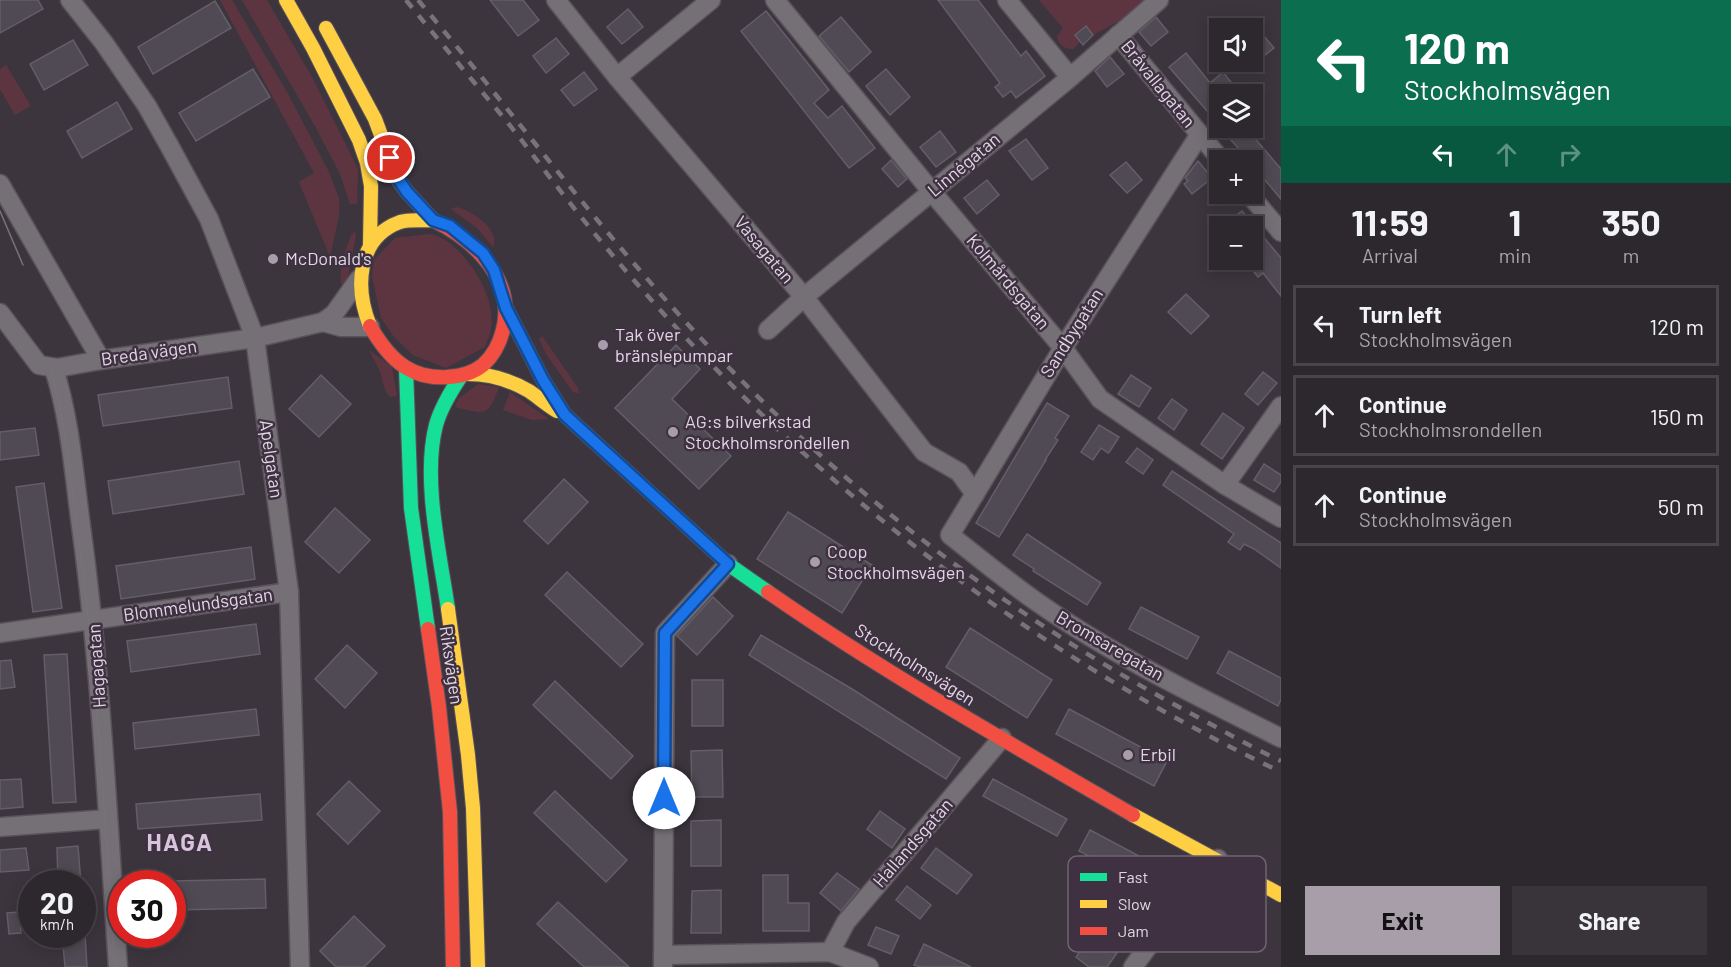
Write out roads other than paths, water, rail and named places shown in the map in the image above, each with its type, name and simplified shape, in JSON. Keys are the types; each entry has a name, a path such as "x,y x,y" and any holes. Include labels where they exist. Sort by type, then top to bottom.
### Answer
{"main road":[{"path":"286,0 354,129 367,163 371,186 370,245"},
{"path":"321,19 375,119 397,177 407,192 433,220"},
{"path":"433,220 450,226 483,253 497,279 506,308 498,346 486,363 465,375 439,378 406,368 370,327 362,301 360,277 370,245 378,236 400,223 433,220"},
{"name":"Stockholmsvägen","path":"506,308 543,380 565,415"},
{"name":"Riksvägen","path":"406,368 411,508 439,707 450,812 453,967"},
{"name":"Stockholmsvägen","path":"465,375 481,373 509,381 525,389 565,415 728,564 820,628 933,699 1134,815 1212,856"},
{"name":"Riksvägen","path":"465,375 445,400 436,422 431,467 434,507 473,808 477,967"},
{"name":"Stockholmsvägen","path":"1266,886 1281,895"}],"street":[{"name":"Apelgatan","path":"70,0 147,106 174,155 209,219 255,338 289,592 300,967"},
{"name":"Vasagatan","path":"556,0 617,76 804,297 924,452 959,472 975,494"},
{"path":"617,76 711,0"},
{"name":"Kolmårdsgatan","path":"775,0 1062,348 1100,399 1225,485 1281,518"},
{"path":"1007,0 1070,77"},
{"name":"Linnégatan","path":"768,330 804,297 1070,77 1159,0"},
{"name":"Bråvallagatan","path":"1118,35 1213,150"},
{"name":"Sandbygatan","path":"950,535 1062,348 1200,135"},
{"path":"0,184 101,360"},
{"path":"1257,204 1281,232"},
{"path":"322,322 334,314 360,277"},
{"path":"0,313 32,358 39,365 54,369"},
{"name":"Breda vägen","path":"54,369 255,338 322,322 341,327 370,327"},
{"name":"Hagagatan","path":"54,369 70,443 94,619 118,967"},
{"path":"1225,485 1281,406"},
{"name":"Bromsaregatan","path":"950,535 1038,603 1102,644 1281,738"},
{"path":"728,564 665,633 663,961 830,951 869,967"},
{"name":"Blommelundsgatan","path":"0,633 289,592"},
{"name":"Hallandsgatan","path":"830,951 846,922 1002,738"},
{"path":"0,826 108,819"},
{"path":"1133,967 1144,952"}],"tram line":[{"path":"0,211 23,265"},
{"path":"50,368 65,432 88,614 115,967"}],"railway":[{"path":"406,0 508,123 600,241 654,303 710,363 773,425 839,484 907,540 1050,643 1125,689 1281,772"},
{"path":"418,0 598,221 672,307 765,404 822,457 942,555 1069,643 1135,683 1281,761"}],"place":[{"name":"McDonald's","path":"273,259"},
{"name":"Tak över bränslepumpar","path":"603,345"},
{"name":"AG:s bilverkstad Stockholmsrondellen","path":"673,432"},
{"name":"Coop Stockholmsvägen","path":"815,562"},
{"name":"Erbil","path":"1128,755"}],"district":[{"name":"HAGA","path":"180,843"}]}
